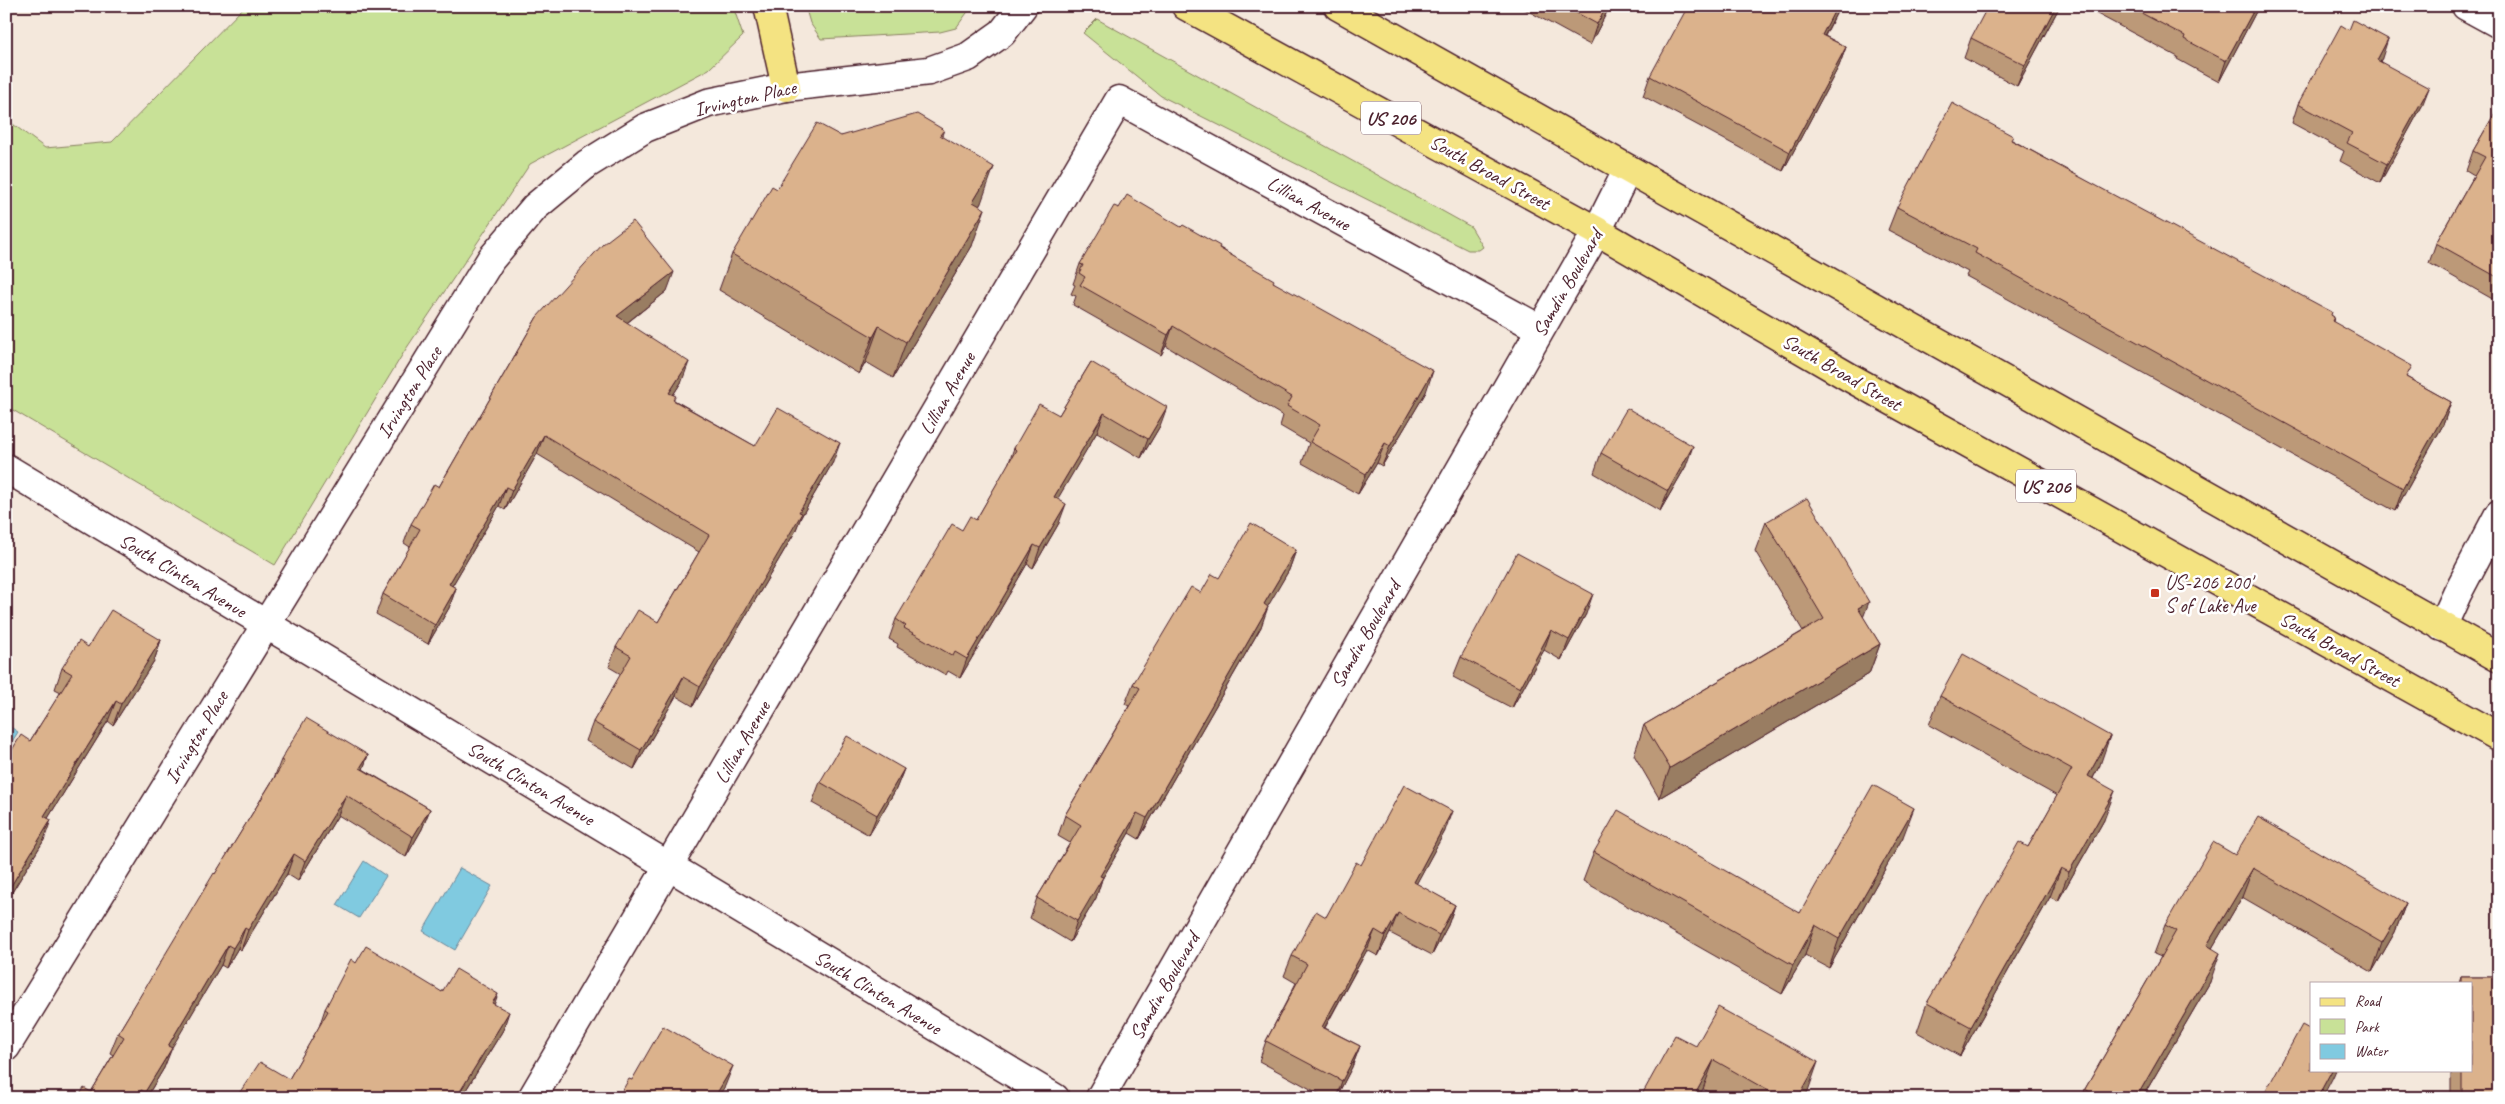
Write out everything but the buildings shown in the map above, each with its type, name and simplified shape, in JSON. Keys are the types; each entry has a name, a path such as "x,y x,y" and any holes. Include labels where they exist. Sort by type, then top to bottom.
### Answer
{"main road":[{"path":"768,6 786,87"},
{"name":"South Broad Street","path":"1186,6 1597,231 1857,381 2499,737"},
{"path":"1338,6 2499,658"}],"street":[{"name":"Irvington Place","path":"6,1047 491,259 535,207 587,164 645,128 708,103 786,87 929,72 968,57 1002,33 1023,6"},
{"path":"2466,6 2499,24"},
{"name":"Lillian Avenue","path":"532,1098 1120,100 1540,329"},
{"name":"Samdin Boulevard","path":"1100,1098 1597,231 1628,170"},
{"name":"South Clinton Avenue","path":"6,468 1055,1098"},
{"path":"2442,627 2499,514"}],"green space":[{"path":"245,6 733,6 743,36 709,69 530,164 404,352 275,565 6,406 6,119 45,148 112,142"},
{"path":"805,6 972,6 956,28 940,32 821,39 810,23"},
{"path":"1097,19 1471,227 1483,247 1479,250 1468,250 1161,96 1083,33"}],"water":[{"path":"6,724 18,732 6,751"},
{"path":"364,861 386,876 359,918 337,905"},
{"path":"460,868 492,886 455,950 423,931"}],"place":[{"name":"US-206 200' S of Lake Ave","path":"2155,593"}]}
